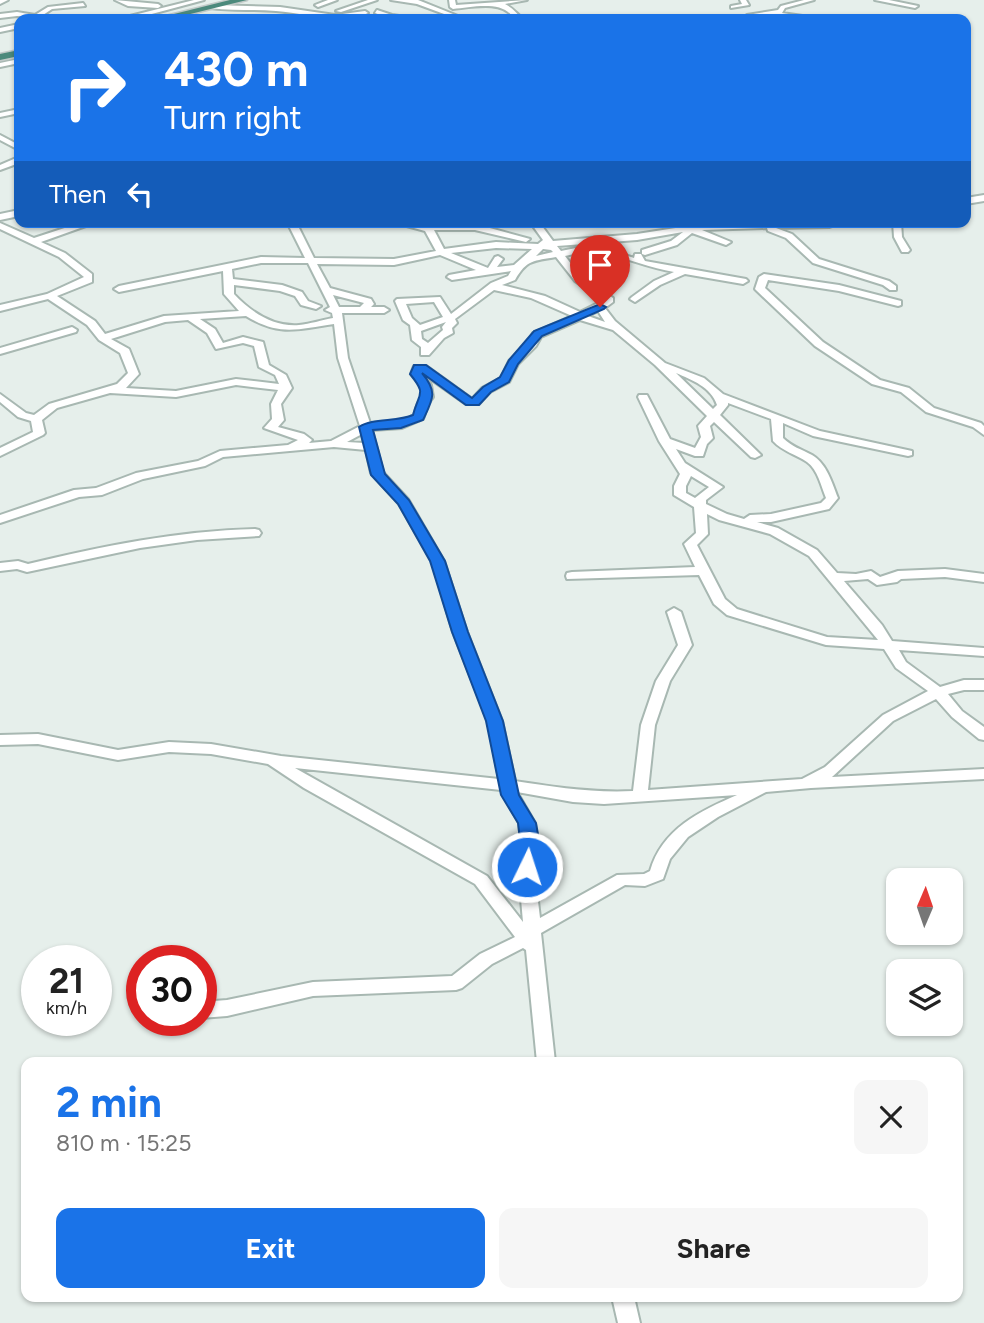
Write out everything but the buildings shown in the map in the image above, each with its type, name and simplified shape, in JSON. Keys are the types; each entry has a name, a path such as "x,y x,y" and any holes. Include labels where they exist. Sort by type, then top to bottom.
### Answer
{"highway":[{"path":"181,14 212,7 243,5"}],"street":[{"path":"0,2 5,0"},
{"path":"118,0 128,4 171,7"},
{"path":"145,14 201,0"},
{"path":"318,5 334,0"},
{"path":"342,0 361,4"},
{"path":"330,14 374,0"},
{"path":"394,0 418,2 450,14"},
{"path":"453,0 453,7 524,0"},
{"path":"747,8 768,14 811,0"},
{"path":"878,0 915,6"},
{"path":"909,0 920,14"},
{"path":"65,14 68,12 67,9 86,2"},
{"path":"38,14 59,6 86,2"},
{"path":"499,3 514,14"},
{"path":"225,14 243,5 309,10 313,14"},
{"path":"733,7 771,5"},
{"path":"380,14 377,12 404,11"},
{"path":"0,226 69,259 89,276 89,280 50,296 0,308"},
{"path":"35,242 76,228"},
{"path":"294,228 313,260 337,317 343,358 366,427 378,475 404,502 438,561 460,632 495,721 507,785 529,831 527,876 531,940 545,1057"},
{"path":"428,228 441,252 473,267 490,271"},
{"path":"478,228 523,242"},
{"path":"523,242 535,228"},
{"path":"334,444 366,427 401,425 419,417 423,403 429,395 426,385 416,374 418,368 422,368 470,402 475,402 487,389 505,380 513,363 538,334 579,318 610,300 580,281 547,244 538,228"},
{"path":"119,289 261,260 394,262 441,252 523,242 547,244 637,237 673,228"},
{"path":"641,257 685,237 685,228"},
{"path":"699,228 696,232 726,242"},
{"path":"772,228 789,236 816,261 886,283 893,288"},
{"path":"897,228 898,237 905,250"},
{"path":"415,330 450,318 491,287 512,278 522,264 547,244"},
{"path":"452,277 581,250 610,250 617,251 611,254 641,257 743,281"},
{"path":"490,271 498,259"},
{"path":"228,266 227,272 232,282 229,294 257,320 296,328 362,310 384,310"},
{"path":"635,299 657,283 688,270"},
{"path":"898,303 839,288 764,277 760,289 819,344 876,382 905,390 930,410 977,425 984,432"},
{"path":"232,282 282,288 299,294 304,303 337,317"},
{"path":"491,287 535,296 579,318 616,327"},
{"path":"316,306 327,294"},
{"path":"327,294 368,301 369,304 362,310"},
{"path":"36,419 52,406 121,386 134,374 125,351 103,338 91,323 50,296"},
{"path":"437,299 452,323 447,327 449,331 440,335 425,353 426,346 417,340 415,330 415,324 408,320 400,301 437,299"},
{"path":"600,307 616,327 659,363 755,455"},
{"path":"103,338 164,319 248,313"},
{"path":"190,317 211,331 220,347 243,340 259,344 264,367 277,371 287,388 276,404 278,419 270,428 306,440 286,450"},
{"path":"0,351 72,330"},
{"path":"659,363 708,385 722,397 817,434 908,453"},
{"path":"105,390 176,394 236,383 287,388"},
{"path":"0,397 22,415 36,419"},
{"path":"643,397 677,463 686,474 680,485 680,495 723,517 780,534 813,553 877,628 887,646 910,673 938,692 957,714 984,735"},
{"path":"665,441 699,454 701,444 707,438 704,426 722,407 722,397"},
{"path":"723,517 771,518 825,506 832,498 823,475 810,459 788,451 777,439 777,417"},
{"path":"0,453 39,433 36,419"},
{"path":"0,519 78,494 98,492 140,476 201,464 220,454 252,449 286,450 334,444 371,447"},
{"path":"677,463 717,487 715,491 701,498 699,504 702,534 690,544 719,601 739,615 818,639 984,652"},
{"path":"0,567 18,565 27,568 139,543 209,533 255,533"},
{"path":"572,576 703,571"},
{"path":"831,576 856,578 871,575 877,581 892,579 898,575 945,573 984,578"},
{"path":"640,796 648,726 663,681 685,645 674,612"},
{"path":"805,784 830,771 888,718 938,692 964,685 984,685"},
{"path":"0,740 37,739 118,755 169,747 211,749 270,759 507,785 573,796 640,796 984,774"},
{"path":"270,759 309,784 481,880 531,940"},
{"path":"217,1009 313,989 456,983 486,959 531,940 623,879 645,880 657,875 659,859 677,836 710,815 767,787"},
{"path":"624,1302 629,1323"}],"route":[{"path":"527,867 527,823 510,795 495,721 460,632 438,561 404,502 378,475 366,427 401,425 419,417 423,403 429,395 426,385 416,374 418,368 422,368 470,402 475,402 487,389 505,380 513,363 538,334 600,307"}]}
